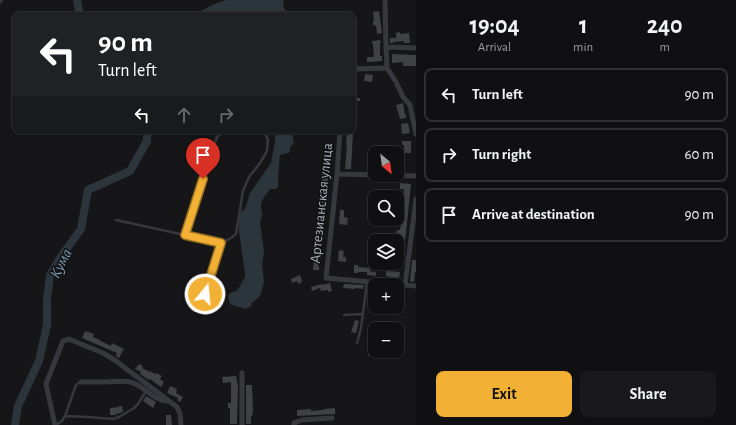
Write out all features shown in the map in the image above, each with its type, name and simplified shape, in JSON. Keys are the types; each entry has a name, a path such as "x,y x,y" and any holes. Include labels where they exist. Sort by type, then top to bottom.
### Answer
{"street":[{"path":"385,0 387,68 403,97 410,105 416,134"},
{"path":"386,47 416,48"},
{"path":"356,69 387,68"},
{"path":"410,105 416,103"},
{"name":"Артезианская улица","path":"340,134 326,278 367,282"},
{"path":"337,174 416,176"},
{"path":"405,285 416,199"},
{"path":"367,282 416,286"},
{"path":"55,425 46,384 64,341 68,339 103,353 170,401 177,407 180,414 180,425"},
{"path":"242,373 242,425"},
{"path":"81,382 128,381 159,399 170,401"},
{"path":"294,425 294,423 302,420 332,418"}],"lane":[{"path":"185,235 217,138 221,134"},
{"path":"116,220 221,243 231,238 236,234 243,191 250,177 267,151 268,139 265,134"},
{"path":"205,294 221,243"},
{"path":"357,343 363,314 367,282"},
{"path":"344,315 363,314"},
{"path":"55,425 62,421 76,385 81,382"},
{"path":"65,416 113,419 134,408 146,391"}],"shaded area":[{"path":"226,0 283,0 283,7 287,12 199,12"},
{"path":"293,134 294,143 290,147 290,151 288,153 280,155 278,187 276,189 270,189 262,201 260,225 264,253 262,264 264,282 260,296 252,303 251,307 244,309 230,304 228,297 229,294 237,291 245,277 239,221 241,212 245,209 250,193 271,163 275,135"}],"building":[{"path":"379,11 382,33 377,34 376,25 373,26 373,12"},
{"path":"400,32 400,34 409,33 410,43 404,43 404,41 390,43 390,38 396,38 396,33"},
{"path":"380,40 380,56 382,56 382,61 367,62 367,57 374,57 372,41"},
{"path":"392,54 416,55 416,66 403,66 403,62 392,63"},
{"path":"365,74 373,75 372,82 364,81"},
{"path":"356,97 360,98 360,101 357,101 356,108"},
{"path":"403,103 406,118 400,119 396,105"},
{"path":"408,123 410,133 402,134 401,124"},
{"path":"347,134 353,134 351,169 345,169"},
{"path":"402,141 411,141 411,153 404,153 404,145 402,145"},
{"path":"326,149 331,150 325,204 320,203 320,196"},
{"path":"400,183 411,184 405,242 404,234 396,233 397,230 400,230 400,226 404,226 404,189 400,189"},
{"path":"319,210 326,210 326,214 324,214 320,255 319,254 319,270 313,270 315,243 317,243"},
{"path":"340,210 344,210 344,217 348,218 347,225 339,224"},
{"path":"339,250 344,251 343,257 346,257 346,262 338,261"},
{"path":"412,260 416,260 414,282 410,281"},
{"path":"354,265 358,265 358,267 368,268 368,270 376,272 376,276 367,275 367,272 354,273"},
{"path":"386,271 400,272 399,278 386,276"},
{"path":"300,275 302,282 298,284 297,281 292,283 291,279"},
{"path":"330,283 332,291 321,291 320,288 312,291 311,287"},
{"path":"344,284 364,285 363,289 355,289 343,288"},
{"path":"355,320 359,321 356,333 351,332"},
{"path":"85,331 94,334 93,337 111,346 112,343 124,349 119,358 116,356 117,353 82,338"},
{"path":"139,364 143,366 142,368 162,376 160,379 164,382 161,387 140,374 141,372 135,369"},
{"path":"236,376 238,386 237,424 230,424 230,408 228,408 228,403 231,403 231,382 223,383 222,377"},
{"path":"246,385 252,385 253,411 251,416 251,424 246,424"},
{"path":"170,386 177,389 176,393 183,397 180,402 177,400 178,398 167,393"},
{"path":"146,396 156,402 153,408 143,401"},
{"path":"122,406 123,412 116,415 110,415 110,408"},
{"path":"335,408 335,414 297,416 297,410 311,409 311,411"},
{"path":"166,415 171,415 172,425 166,425"}],"waterway":[{"name":"Кума","path":"77,0 79,12"},
{"name":"Кума","path":"15,425 18,406 39,361 47,325 47,299 50,275 62,255 81,229 88,190 130,171 147,141 147,134"}],"route":[{"path":"203,179 185,235 221,243 205,294"}]}
